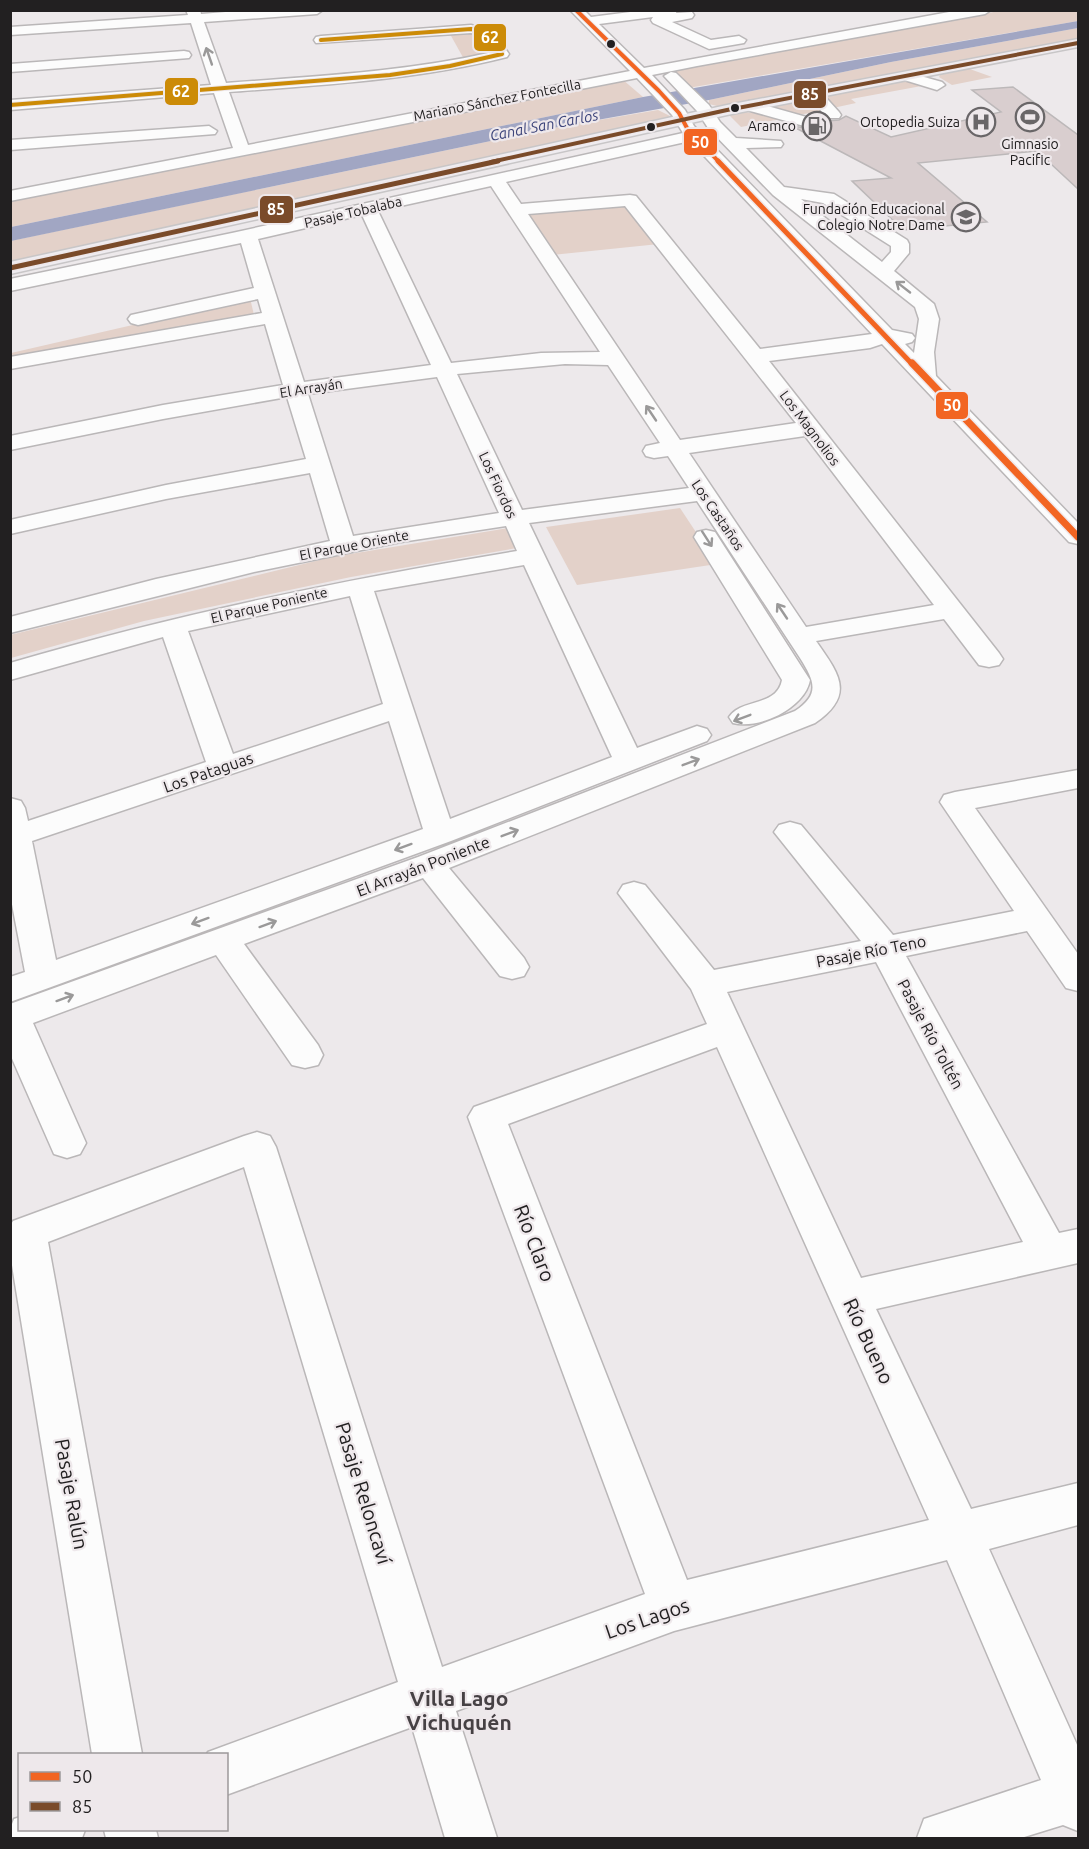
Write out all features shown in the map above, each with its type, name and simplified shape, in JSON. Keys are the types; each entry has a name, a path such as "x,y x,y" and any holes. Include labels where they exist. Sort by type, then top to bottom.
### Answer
{"main road":[{"path":"929,72 1078,43"},
{"path":"10,267 679,115 748,106 906,76"}],"street":[{"path":"56,10 60,28"},
{"path":"581,16 671,10"},
{"path":"687,15 658,20 709,45 921,10"},
{"name":"Mariano Sánchez Fontecilla","path":"10,196 640,73 985,10"},
{"path":"10,31 60,28 167,15 309,11 343,79"},
{"path":"167,15 200,95"},
{"path":"194,15 242,151"},
{"path":"604,15 624,34"},
{"path":"581,16 659,91 726,170 1078,537"},
{"path":"10,105 200,95 220,88 402,74 496,57 502,52 483,31 465,29 437,31 327,50"},
{"path":"437,31 460,64"},
{"path":"10,68 184,55"},
{"path":"648,55 684,88 742,154 778,190 924,304 929,319 923,359 925,378"},
{"path":"906,76 937,86 929,72"},
{"path":"814,93 833,115"},
{"path":"748,106 804,121"},
{"path":"10,145 207,126 220,155"},
{"name":"Pasaje Tobalaba","path":"10,285 248,236 694,135"},
{"path":"709,150 742,154"},
{"path":"726,170 737,166 742,154"},
{"name":"Los Castaños","path":"496,180 662,450 692,494 799,636 825,678 828,686 827,698"},
{"path":"778,190 828,198 900,244 900,253 883,272"},
{"name":"Los Magnolios","path":"515,210 630,200 755,356 989,659"},
{"name":"Los Fiordos","path":"368,209 629,761"},
{"path":"248,236 344,546"},
{"path":"10,348 265,291"},
{"path":"10,363 273,317"},
{"path":"755,356 870,342 886,336 906,339 927,334"},
{"name":"El Arrayán","path":"10,431 294,384 441,364 558,358 599,349"},
{"name":"El Arrayán","path":"10,443 294,384"},
{"path":"662,450 810,428"},
{"path":"10,527 166,492 319,464"},
{"name":"Los Castaños","path":"692,494 793,673 796,686 794,692"},
{"name":"El Parque Oriente","path":"10,625 177,582 344,546 692,494"},
{"name":"El Parque Poniente","path":"10,672 173,627 359,585 532,556"},
{"path":"359,585 440,834"},
{"path":"799,636 950,610"},
{"path":"173,627 223,768"},
{"name":"El Arrayán Poniente","path":"11,1009 43,978 440,834 775,705 794,692"},
{"name":"El Arrayán Poniente","path":"11,1009 224,940 429,864 805,717 816,711 827,698"},
{"name":"Los Pataguas","path":"13,822 223,768 399,708"},
{"path":"1073,961 1036,918 955,802 1078,779"},
{"path":"13,822 43,978"},
{"name":"Pasaje Río Toltén","path":"790,832 885,948 1064,1249"},
{"path":"429,864 512,967"},
{"name":"Río Bueno","path":"634,893 706,984 959,1535 1076,1800"},
{"name":"Pasaje Río Teno","path":"706,984 1036,918"},
{"path":"224,940 305,1055"},
{"path":"11,1009 67,1143"},
{"name":"Río Claro","path":"674,1607 487,1117 727,1030"},
{"name":"Pasaje Ralún","path":"117,1753 27,1233 257,1147"},
{"name":"Pasaje Reloncaví","path":"257,1147 471,1839"},
{"path":"849,1298 1064,1249"},
{"name":"Los Lagos","path":"228,1769 674,1607 1078,1504"},
{"path":"943,1839 1076,1800"},
{"path":"33,1839 56,1831"}],"shaded area":[{"path":"999,11 1078,11 1078,21 688,88 671,70"},
{"path":"1078,28 1078,41 721,107 709,104 709,100 891,62"},
{"path":"479,33 494,52 465,61 450,34"},
{"path":"967,68 992,77 952,85 939,77 941,73"},
{"path":"622,79 643,97 11,227 11,198"},
{"path":"901,80 927,85 851,99 856,103 833,108 825,97"},
{"path":"812,98 821,111 798,115 765,108"},
{"path":"658,110 670,116 666,119 11,265 10,241 558,127"},
{"path":"745,112 786,118 741,127 729,115"},
{"path":"626,203 659,244 552,255 524,213"},
{"path":"250,298 254,315 11,358 11,353"},
{"path":"680,508 717,564 577,585 546,527"},
{"path":"514,527 523,547 351,577 144,621 11,658 10,635 332,557"}],"water":[{"name":"Canal San Carlos","path":"1078,21 1078,28 558,127 11,241 11,227 643,97"}],"building":[{"path":"1013,87 1078,135 1078,189 1037,151 918,163 987,222 903,230 852,181 891,178 792,126 805,128 814,122 839,120 846,116 891,137 1001,112 972,90"}],"transit line":[{"name":"50","path":"576,10 659,91 679,113 687,128 1078,537"},
{"name":"62","path":"10,105 390,75 450,66 502,54 487,33 471,29 321,40"},
{"name":"85","path":"10,268 727,110 1078,43"}],"place":[{"name":"Gimnasio Pacific","path":"1030,117"},
{"name":"Ortopedia Suiza","path":"981,122"},
{"name":"Aramco","path":"817,126"},
{"name":"Fundación Educacional Colegio Notre Dame","path":"966,217"}],"district":[{"name":"Villa Lago Vichuquén","path":"459,1710"}]}
